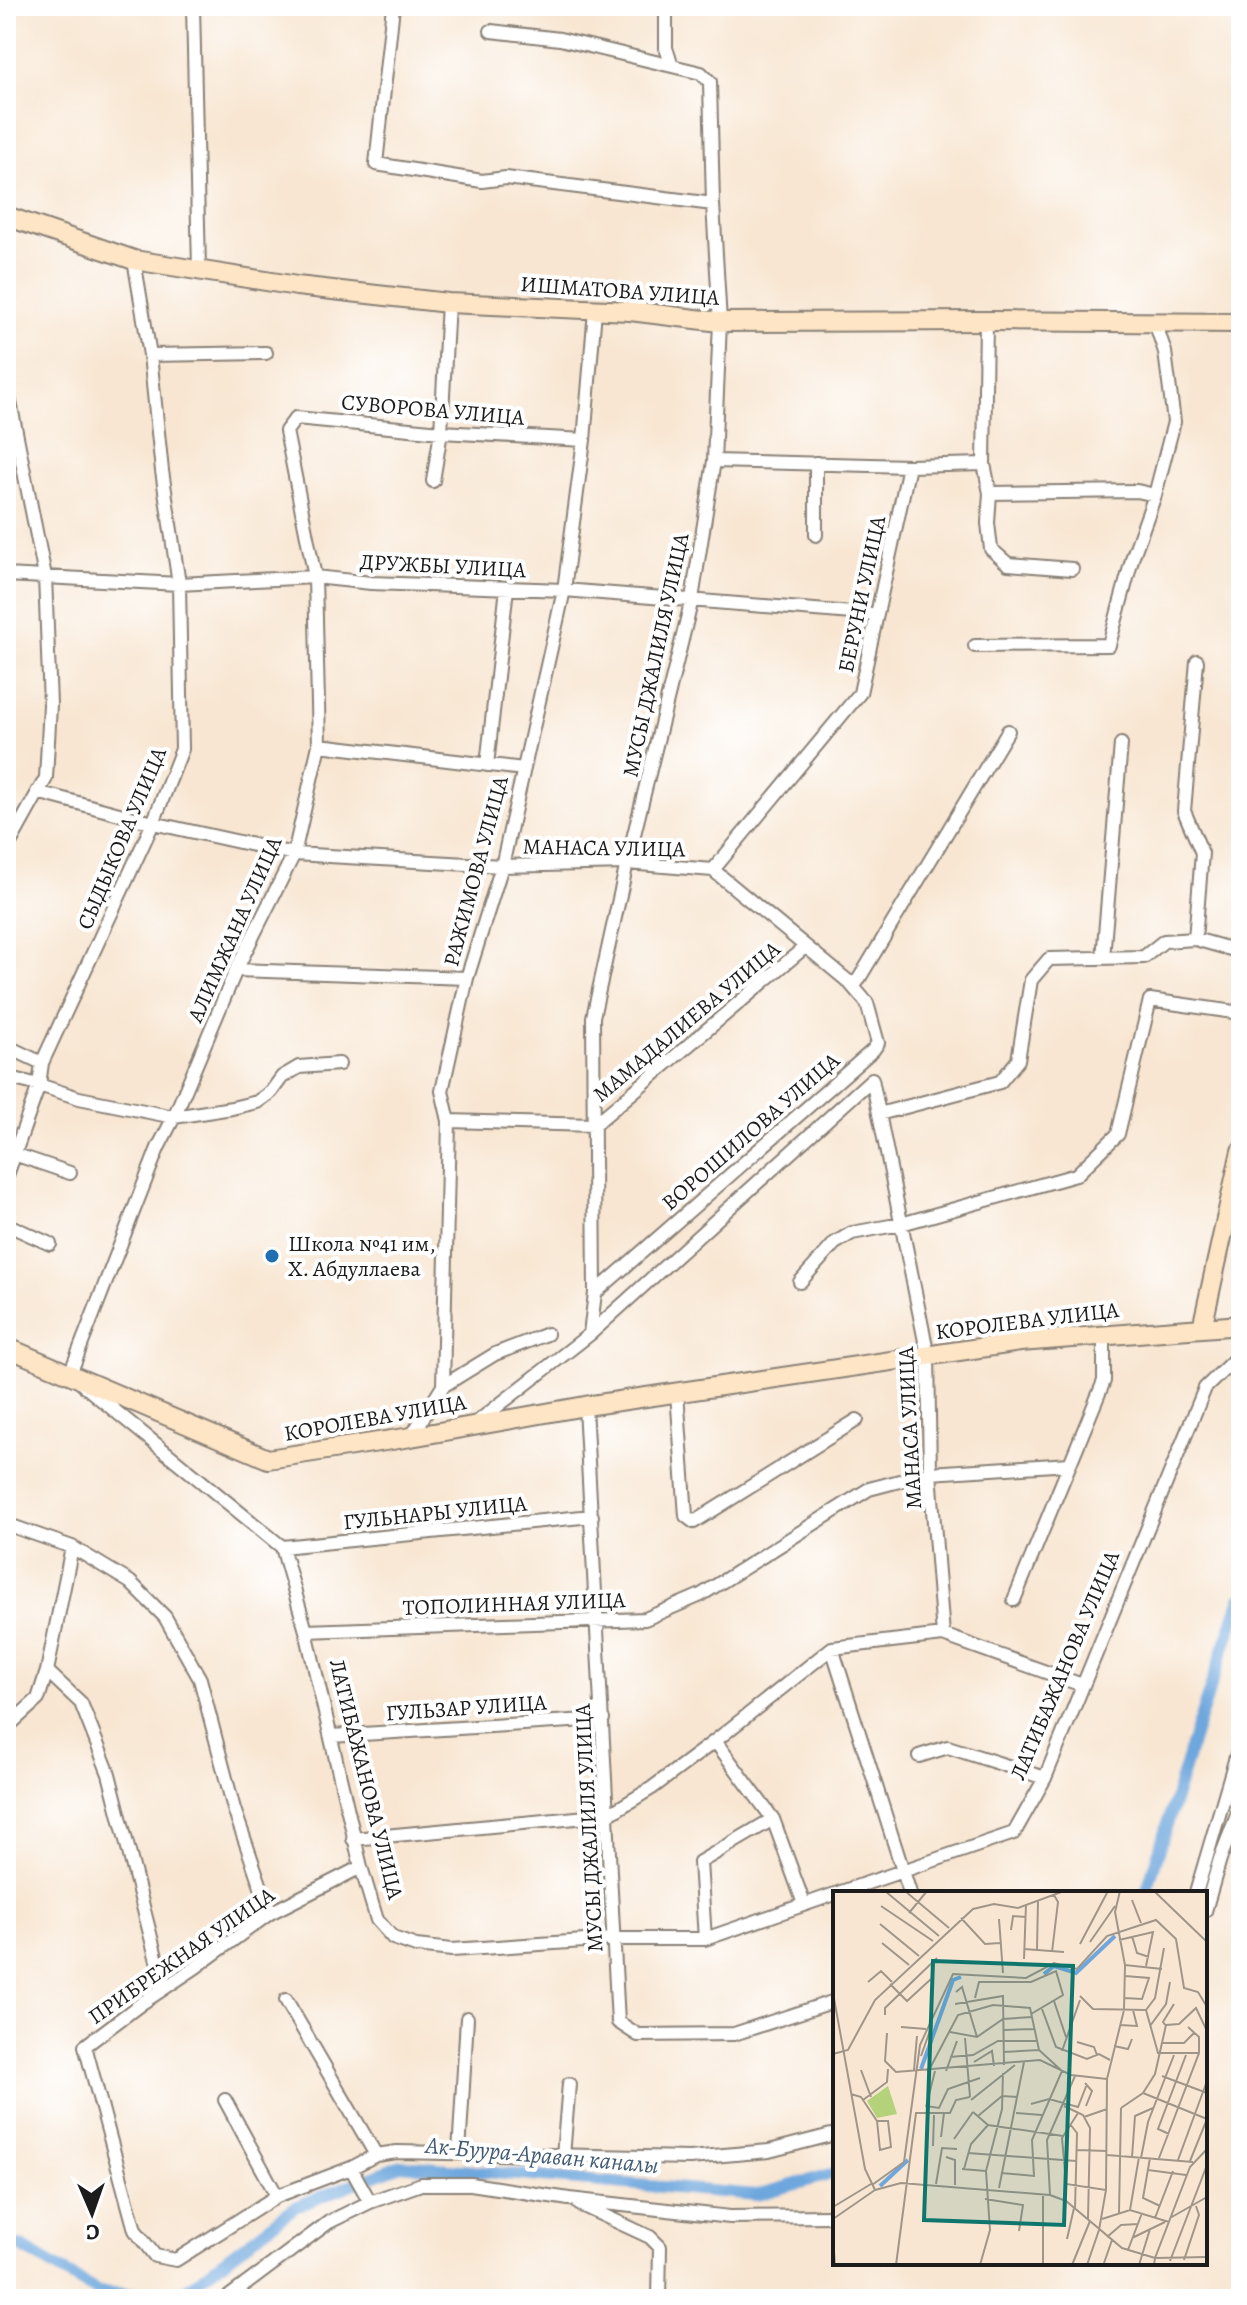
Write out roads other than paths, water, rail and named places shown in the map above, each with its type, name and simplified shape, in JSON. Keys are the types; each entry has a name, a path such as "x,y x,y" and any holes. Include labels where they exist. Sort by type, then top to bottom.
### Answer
{"street":[{"path":"193,6 199,269"},
{"path":"393,6 376,164 482,181 506,178 713,204"},
{"path":"666,6 666,48 672,66"},
{"path":"491,31 560,39 672,66"},
{"name":"МУСЫ ДЖАЛИЛЯ УЛИЦА","path":"590,1334 595,1293 593,1017 627,863 692,599 714,461 720,322 710,82 701,73 672,66"},
{"name":"ИШМАТОВА УЛИЦА","path":"6,216 134,260 297,286 448,303 630,311 720,322 1241,323"},
{"name":"СЫДЫКОВА УЛИЦА","path":"6,1178 39,1085 42,1063 153,823 182,749 179,584 162,471 150,355 134,260"},
{"path":"433,481 441,432 448,303"},
{"name":"РАЖИМОВА УЛИЦА","path":"443,1386 449,1121 442,1091 467,978 502,866 564,590 584,440 595,310"},
{"path":"986,321 984,464 990,493 988,523 991,549 1008,564 1072,569"},
{"path":"975,646 1109,645 1174,422 1165,352 1155,322"},
{"path":"150,355 266,353"},
{"path":"6,382 45,576 50,705 46,778 6,850"},
{"name":"СУВОРОВА УЛИЦА","path":"286,431 296,418 441,432 584,440"},
{"name":"АЛИМЖАНА УЛИЦА","path":"70,1374 158,1148 236,970 294,854 319,745 315,577 286,431"},
{"path":"714,461 909,466 984,464"},
{"path":"816,463 816,535"},
{"name":"БЕРУНИ УЛИЦА","path":"713,870 860,693 909,466"},
{"path":"990,493 1137,491 1155,495"},
{"name":"ДРУЖБЫ УЛИЦА","path":"6,575 179,584 315,577 371,583 564,590 877,615"},
{"path":"487,765 507,588"},
{"path":"1195,939 1202,853 1184,811 1197,661"},
{"path":"849,982 857,982 1008,731"},
{"path":"1103,958 1121,744"},
{"path":"319,745 524,769"},
{"name":"МАНАСА УЛИЦА","path":"37,792 153,823 294,854 502,866 627,863 713,870 849,982"},
{"path":"879,1114 1000,1082 1018,1060 1031,980 1049,959 1144,957 1164,941 1195,939 1241,952"},
{"name":"МАМАДАЛИЕВА УЛИЦА","path":"449,1121 594,1125 805,947"},
{"path":"236,970 467,978"},
{"name":"ВОРОШИЛОВА УЛИЦА","path":"595,1293 873,1050 878,1043 867,1003 849,982"},
{"path":"800,1282 835,1243 852,1233 901,1224 1076,1175 1118,1134 1150,1000 1241,1013"},
{"path":"6,1046 42,1063"},
{"path":"6,1077 79,1098 174,1117 257,1102 271,1092 282,1077 299,1067 339,1064"},
{"name":"МАНАСА УЛИЦА","path":"872,1079 928,1356 930,1473 943,1635"},
{"name":"ВОРОШИЛОВА УЛИЦА","path":"474,1425 590,1334 872,1079"},
{"path":"1202,1328 1241,1151"},
{"path":"14,1154 70,1173"},
{"path":"6,1224 50,1244"},
{"name":"КОРОЛЕВА УЛИЦА","path":"6,1347 268,1459 585,1406 1020,1342 1241,1325"},
{"path":"411,1437 443,1386 495,1354 547,1334"},
{"path":"1014,1600 1104,1381 1104,1334"},
{"name":"ЛАТИБАЖАНОВА УЛИЦА","path":"846,1891 1014,1833 1045,1778 1205,1388 1241,1353"},
{"path":"70,1374 282,1547"},
{"path":"677,1393 686,1516 694,1522 857,1420"},
{"name":"МУСЫ ДЖАЛИЛЯ УЛИЦА","path":"585,1406 618,2022 638,2035 734,2034 833,2002"},
{"name":"ТОПОЛИННАЯ УЛИЦА","path":"306,1631 645,1619 701,1595 869,1489 930,1473 1070,1464"},
{"name":"ГУЛЬНАРЫ УЛИЦА","path":"282,1547 592,1516"},
{"path":"6,1524 72,1547 130,1582 165,1617 200,1679 234,1809 270,1913"},
{"path":"6,1728 38,1699 47,1671 72,1547"},
{"name":"ЛАТИБАЖАНОВА УЛИЦА","path":"282,1547 306,1631 353,1839 377,1920 393,1938 416,1946 452,1950 614,1939 705,1939 833,1895"},
{"path":"353,1839 608,1815 652,1788 832,1648 943,1635 1082,1685"},
{"path":"832,1648 909,1891"},
{"path":"47,1671 81,1703 109,1774 164,1988"},
{"name":"ГУЛЬЗАР УЛИЦА","path":"331,1736 603,1719"},
{"path":"1197,1891 1241,1740"},
{"path":"715,1741 773,1819 804,1904"},
{"path":"919,1756 948,1747 1045,1778"},
{"path":"1207,1904 1241,1805"},
{"path":"705,1939 700,1862 773,1819"},
{"name":"ПРИБРЕЖНАЯ УЛИЦА","path":"361,1867 270,1913 85,2046 135,2230 155,2256 176,2260 277,2196 351,2168 376,2155 397,2152 690,2158 769,2151 833,2135"},
{"path":"286,2000 376,2155"},
{"path":"459,2153 467,2018"},
{"path":"563,2156 569,2084"},
{"path":"225,2100 277,2196"},
{"path":"351,2168 370,2202"},
{"path":"226,2299 329,2222 370,2202 421,2184 471,2184 569,2199 730,2217 833,2216"},
{"path":"569,2199 650,2237 660,2247 659,2299"},
{"path":"6,2288 22,2299"}],"waterway":[{"name":"Ак-Буура-Араван каналы","path":"1147,1891 1241,1598"},
{"name":"Ак-Буура-Араван каналы","path":"6,2246 20,2246 98,2292 176,2297 295,2207 401,2165 757,2195 833,2174"}],"place":[{"name":"Школа №41 им, Х. Абдуллаева","path":"272,1256"}]}
